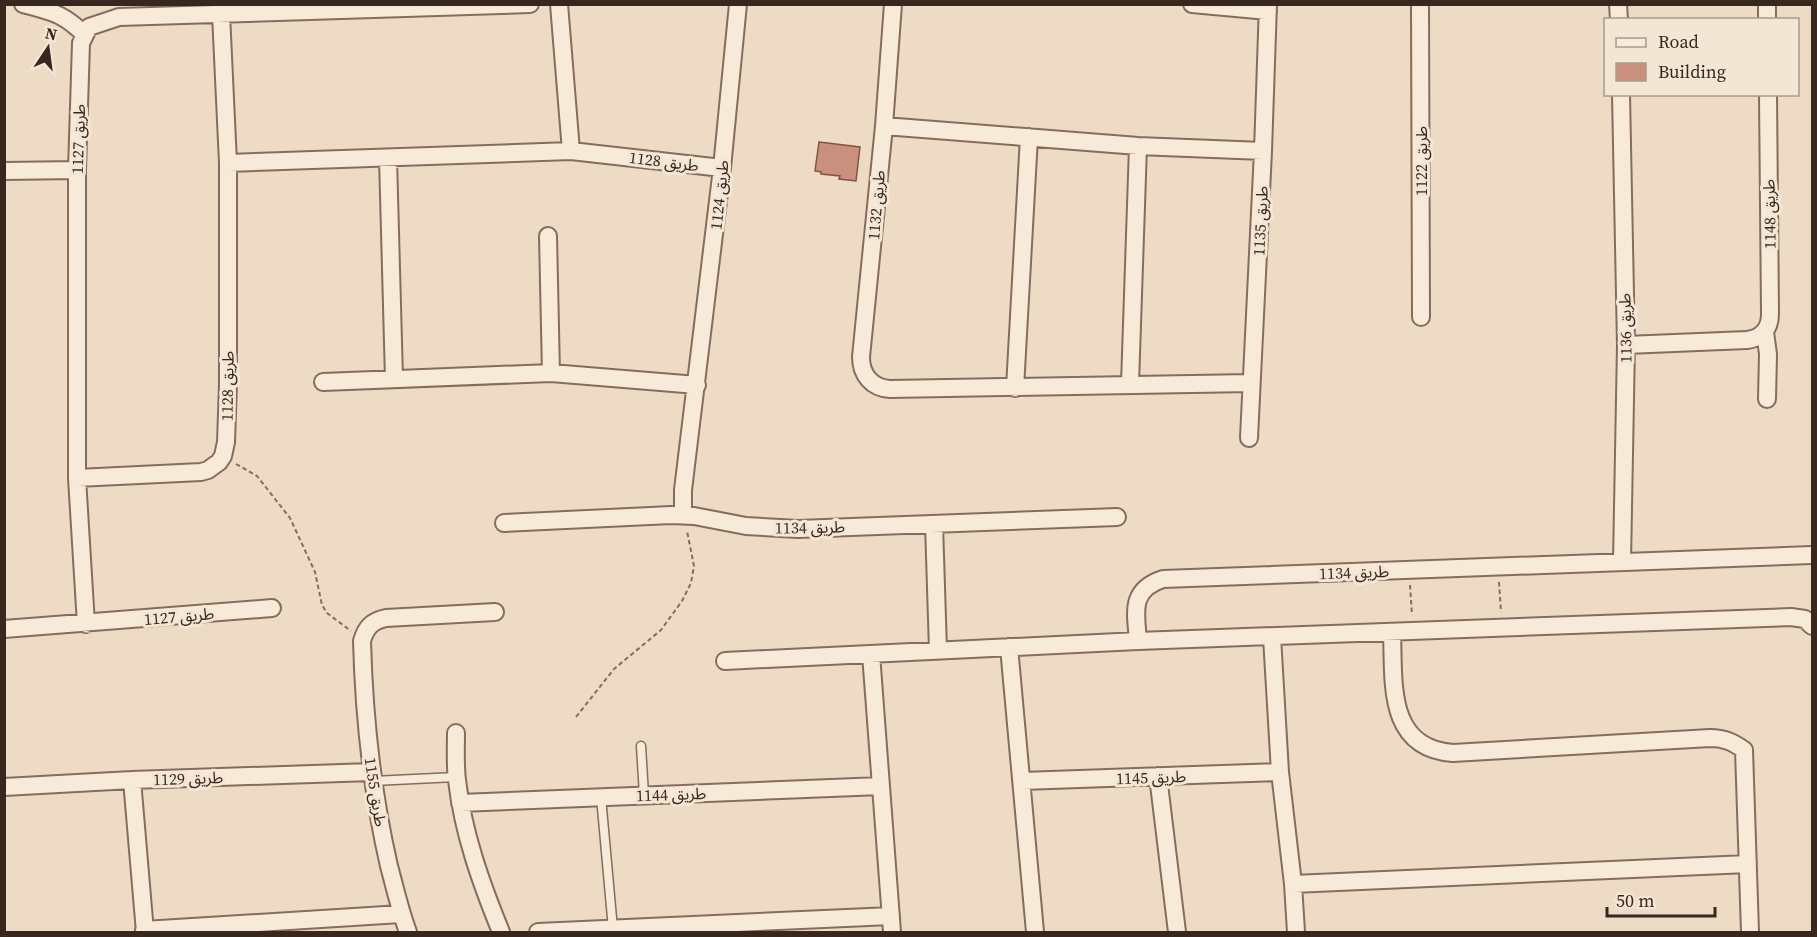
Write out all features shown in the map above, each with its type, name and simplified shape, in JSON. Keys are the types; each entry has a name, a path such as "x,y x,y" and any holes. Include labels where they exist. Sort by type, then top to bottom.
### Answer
{"street":[{"path":"22,4 62,16 70,20 85,35 89,27 119,17 395,6 530,4"},
{"path":"559,4 571,151"},
{"name":"طريق 1124","path":"683,515 683,490 722,168 738,4"},
{"name":"طريق 1132","path":"893,4 884,126 861,365 868,379 884,388 1015,388"},
{"path":"1192,4 1268,8"},
{"name":"طريق 1122","path":"1420,4 1421,317"},
{"name":"طريق 1135","path":"1249,438 1268,8"},
{"name":"طريق 1128","path":"222,14 228,164 228,384 226,442 223,456"},
{"name":"طريق 1127","path":"85,35 81,43 77,170 77,478 86,624"},
{"name":"طريق 1136","path":"1620,96 1626,345 1622,562"},
{"name":"طريق 1148","path":"1767,399 1768,354 1765,332 1770,322 1768,96"},
{"path":"884,126 1138,146 1263,151"},
{"path":"1029,137 1015,388 1251,383"},
{"path":"1130,384 1138,146"},
{"name":"طريق 1128","path":"228,164 571,151 722,168"},
{"path":"388,158 394,379"},
{"path":"4,171 77,170"},
{"path":"548,236 551,373"},
{"path":"1626,345 1747,340 1765,332"},
{"path":"323,382 551,373 697,385"},
{"path":"77,478 201,472 213,467 223,456"},
{"name":"طريق 1134","path":"504,522 683,515 772,528 1117,517"},
{"path":"934,524 938,651"},
{"name":"طريق 1134","path":"1138,641 1136,603 1148,586 1163,579 1812,555"},
{"name":"طريق 1127","path":"4,629 272,608"},
{"path":"362,644 370,625 377,620 495,612"},
{"path":"725,661 1138,641 1791,617 1805,619 1812,627"},
{"path":"1392,632 1395,697 1400,718 1413,737 1431,749 1453,753 1722,738 1734,742 1744,750 1750,933"},
{"path":"1272,637 1280,772 1293,884 1296,933"},
{"name":"طريق 1155","path":"362,644 372,777 401,914 408,933"},
{"path":"1009,647 1035,933"},
{"path":"538,933 614,929 892,925 871,654"},
{"path":"456,733 456,777 460,803 482,884 501,933"},
{"name":"طريق 1145","path":"1022,781 1280,772"},
{"path":"1158,776 1177,933"},
{"name":"طريق 1129","path":"4,787 132,780 372,777"},
{"path":"132,780 144,931 401,914"},
{"name":"طريق 1144","path":"460,803 881,786"},
{"path":"1293,884 1748,864"}],"lane":[{"path":"641,746 644,795"},
{"path":"372,777 456,777"},
{"path":"602,797 614,929"}],"path":[{"path":"223,456 257,476 290,518 315,572 322,605 327,613 362,644"},
{"path":"576,717 614,669 661,630 682,601 691,583 694,566 683,515"},
{"path":"1498,567 1502,628"},
{"path":"1408,570 1413,632"}],"building":[{"path":"819,142 860,147 856,181 839,179 840,176 815,171"}]}
